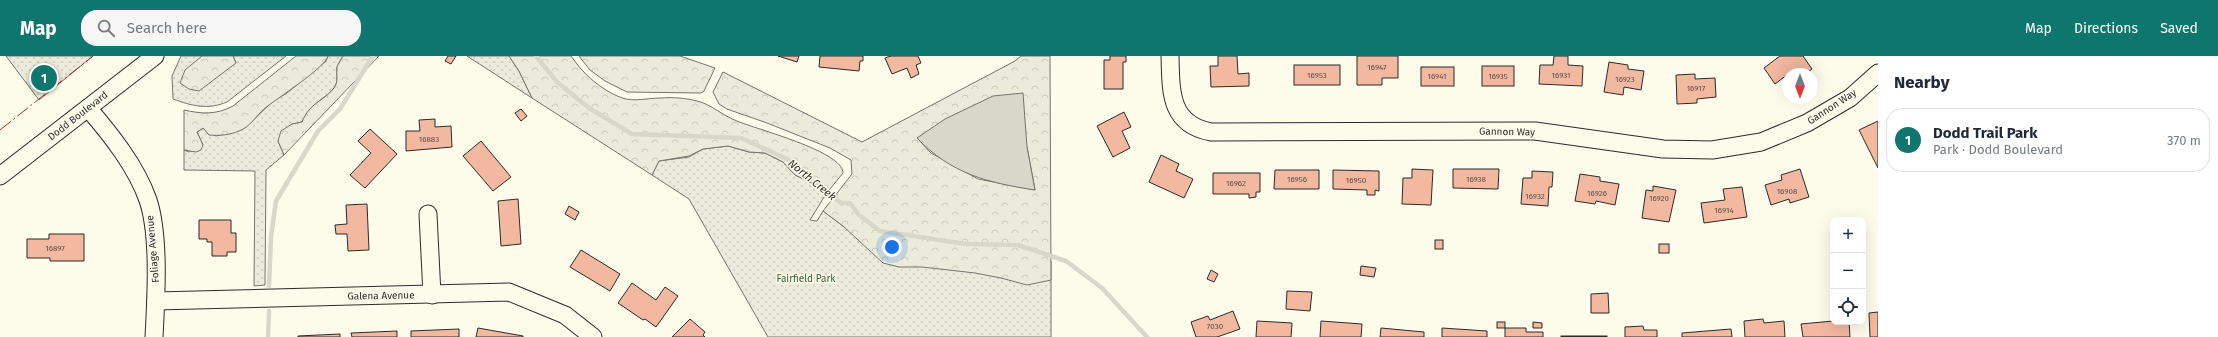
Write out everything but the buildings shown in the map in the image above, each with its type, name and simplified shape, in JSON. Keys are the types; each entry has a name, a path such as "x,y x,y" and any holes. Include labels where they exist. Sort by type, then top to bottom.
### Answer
{"street":[{"name":"Dodd Boulevard","path":"0,176 155,56"},
{"name":"Gannon Way","path":"1170,56 1171,93 1174,105 1180,115 1199,130 1211,132 1535,131 1670,150 1712,150 1761,142 1807,123 1850,98 1878,73"},
{"name":"Foliage Avenue","path":"88,108 108,132 138,177 148,201 153,226 156,301 154,337"},
{"path":"428,214 432,294"},
{"name":"Galena Avenue","path":"156,301 509,292 565,315 593,337"}],"green space":[{"path":"6,56 93,56 39,100"},
{"path":"181,56 202,56 200,58 236,63 233,56 286,56 227,102 213,106 200,106 187,104 173,99 172,76"},
{"path":"202,56 233,56 236,63 199,91 189,89 180,83 185,70"},
{"path":"296,56 328,56 325,62 264,109 250,124 243,129 228,134 209,135 203,128 197,132 203,145 201,150 196,152 184,150 184,110 209,113 227,109 233,106"},
{"path":"328,56 343,56 337,67 336,85 330,93 309,110 302,122 292,124 278,141 284,155 266,170 265,285 254,286 255,171 184,170 184,150 189,152 203,145 197,132 203,128 216,136 238,131 246,127 272,102 287,93 326,61"},
{"path":"343,56 379,56 284,155 278,141 281,131 292,124 302,122 309,110 330,93 336,85 337,67"},
{"path":"467,56 509,56 519,71 532,98"},
{"path":"509,56 571,56 593,81 614,95 636,100 674,98 688,99 702,103 737,121 814,149 829,157 839,165 843,173 826,194 816,185 795,175 783,162 765,153 749,152 728,146 703,149 689,156 659,161 652,175 532,98 519,71"},
{"path":"579,56 680,56 715,68 704,91 701,93 627,92 605,81 590,70"},
{"path":"1021,56 1050,56 1051,280 1027,285 975,273 922,267 899,267 883,263 843,226 823,211 852,174 851,160 830,148 727,109 719,104 713,92 723,72 862,142 1015,61","holes":["917,138 1027,147 1035,190 978,179 931,153"]},
{"name":"Fairfield Park","path":"728,146 749,152 765,153 783,162 795,175 816,185 826,194 810,220 817,221 823,211 843,226 1051,261 1051,337 768,337 689,199 652,175 659,161 689,157 703,149"}],"shaded area":[{"path":"1023,93 1027,147 1035,190 1002,184 972,175 943,160 917,138 945,119 993,96"}],"waterway":[{"path":"269,286 271,236 276,201 318,131 340,109 373,56"},
{"name":"North Creek","path":"536,56 557,82 589,108 632,134 741,138 787,159 841,203 850,203 859,215 880,231 966,244 1018,245 1066,261 1102,288 1147,337"},
{"path":"268,337 269,311"}],"power":[{"path":"0,130 93,56"}],"place":[{"name":"Dodd Trail Park","path":"44,78"}]}
